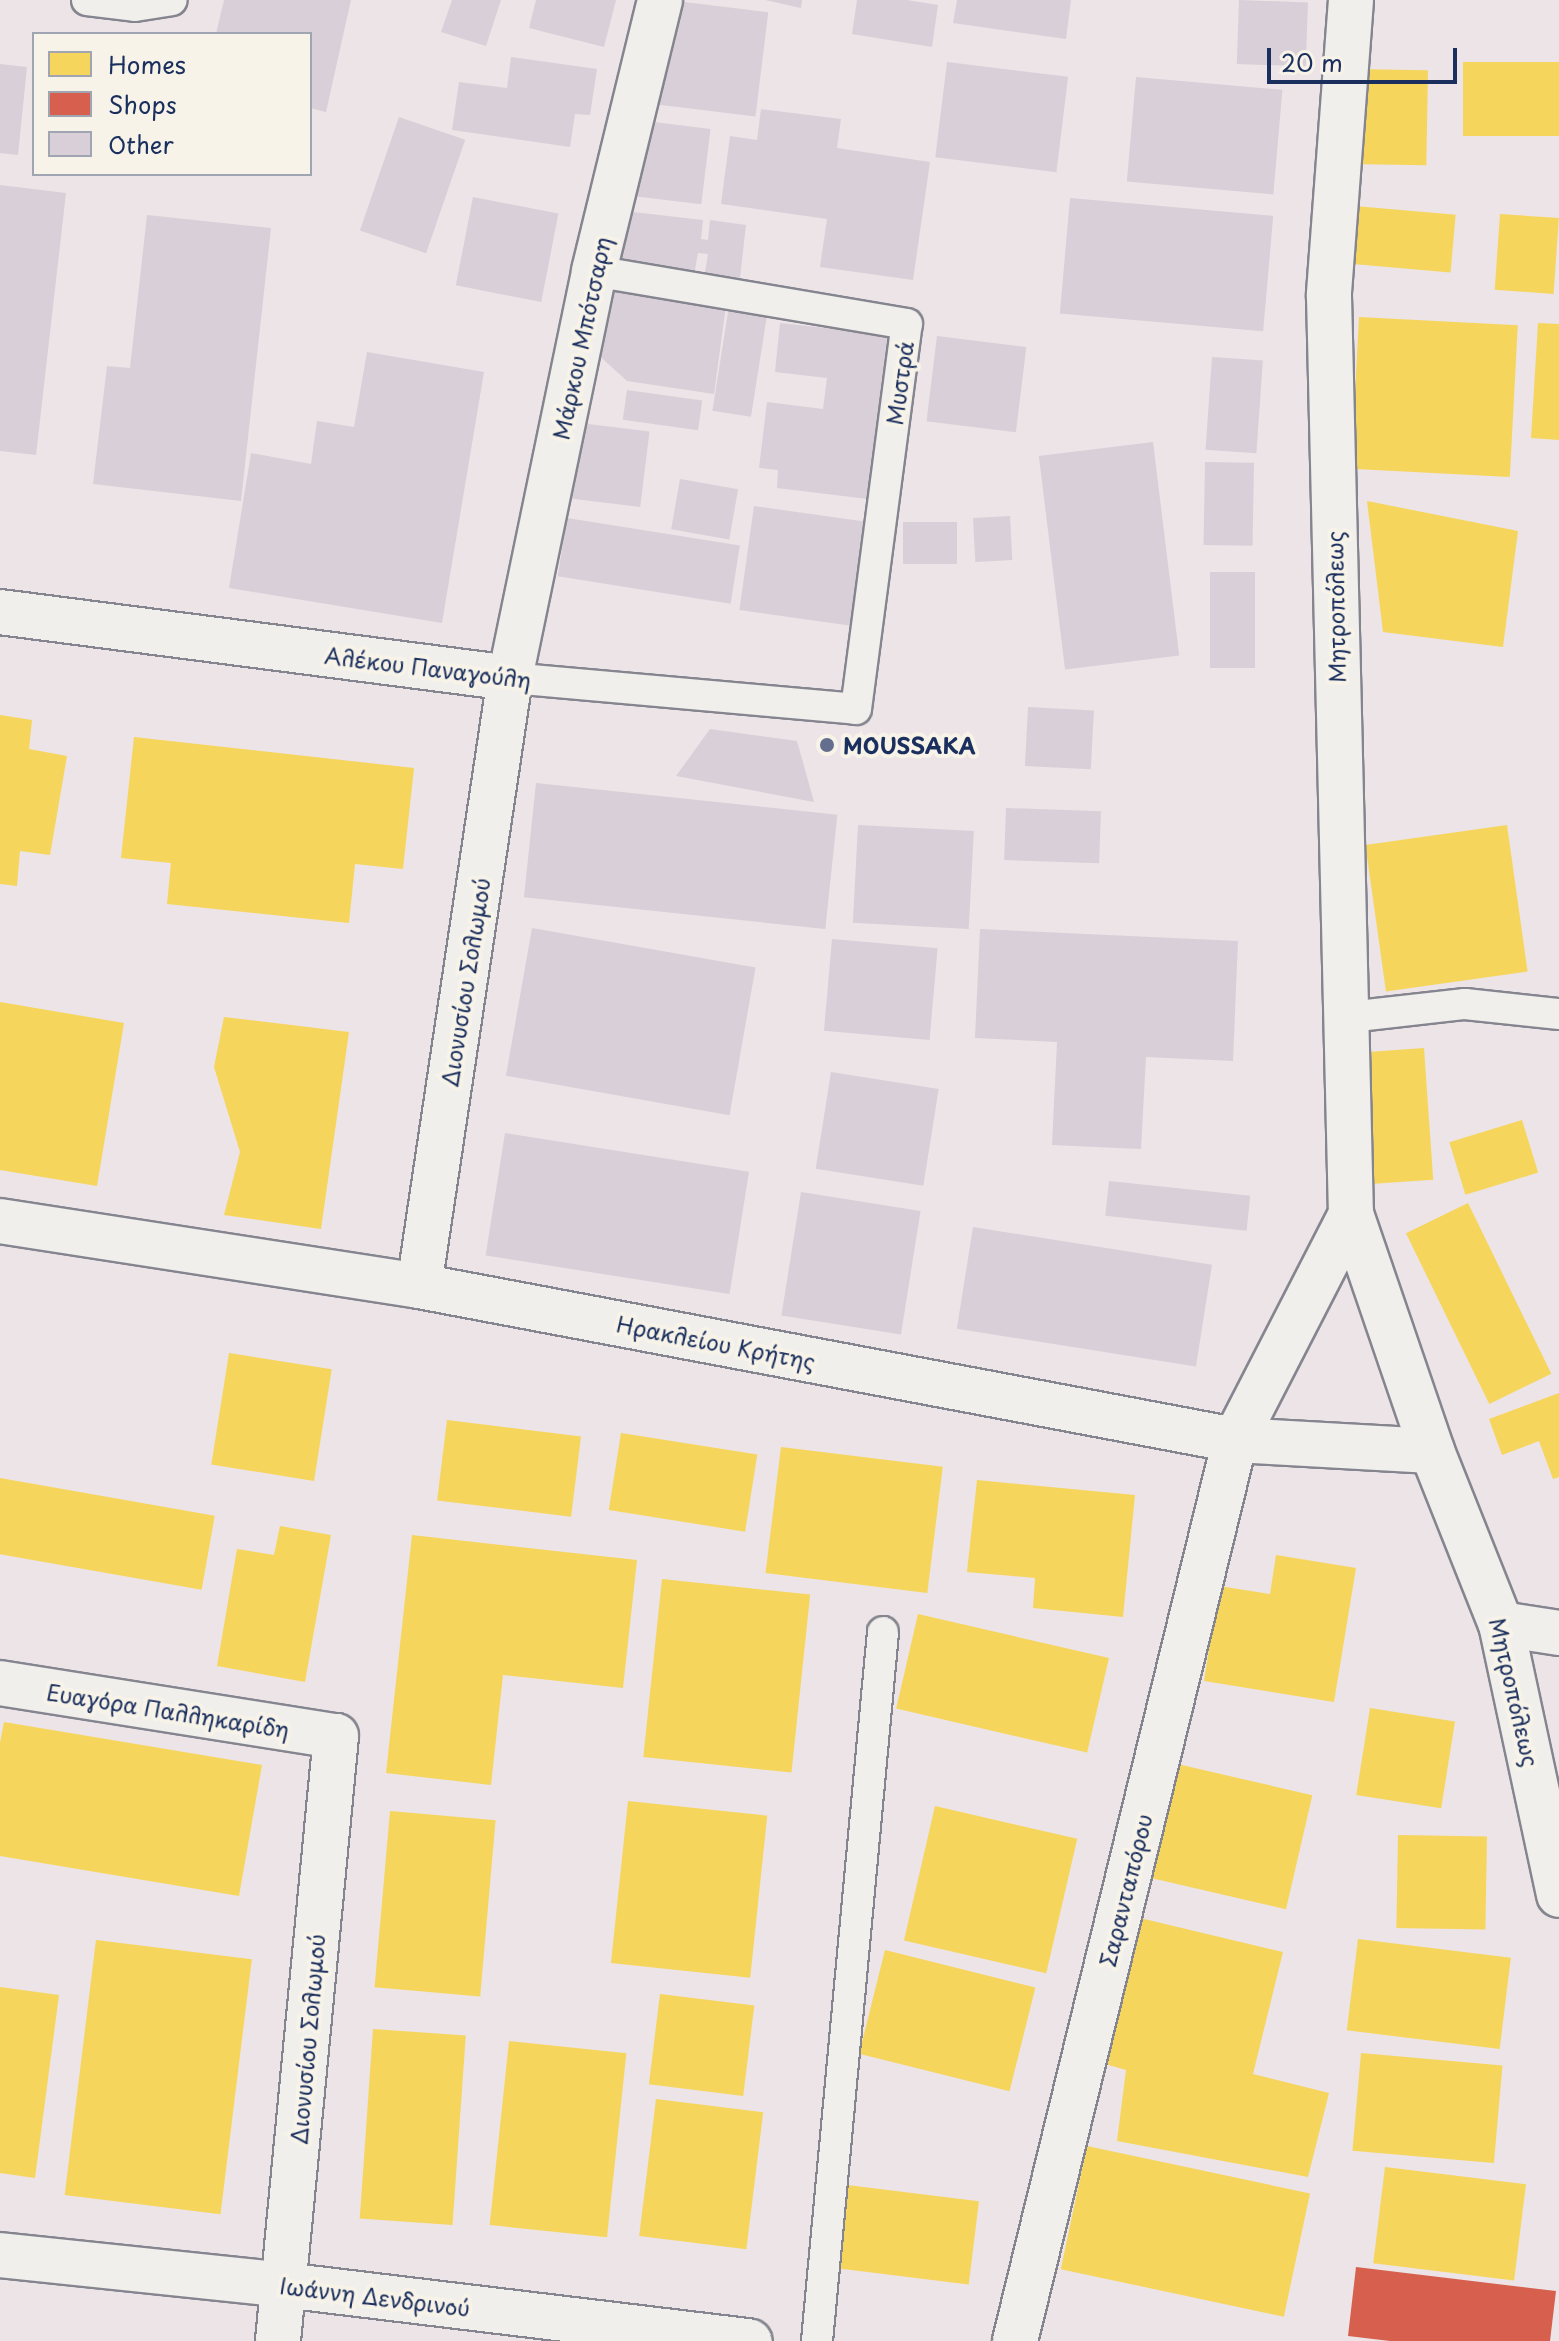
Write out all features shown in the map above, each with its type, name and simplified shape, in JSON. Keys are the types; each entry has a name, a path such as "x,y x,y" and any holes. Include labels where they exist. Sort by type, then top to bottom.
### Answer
{"street":[{"name":"Μάρκου Μπότσαρη","path":"510,678 594,271 660,0"},
{"name":"Μητροπόλεως","path":"1351,0 1329,296 1336,686 1349,1017 1351,1214 1432,1451 1501,1624 1559,1895"},
{"name":"Αλέκου Παναγούλη","path":"0,612 510,678"},
{"name":"Διονυσίου Σολωμού","path":"419,1286 510,678"},
{"name":"Σαρανταπόρου","path":"1015,2341 1235,1440 1351,1214"},
{"name":"Ηρακλείου Κρήτης","path":"0,1221 419,1286 1235,1440 1432,1451"},
{"path":"1501,1624 1559,1633"},
{"name":"Ευαγόρα Παλληκαρίδη","path":"0,1683 336,1736"},
{"name":"Διονυσίου Σολωμού","path":"278,2341 336,1736"},
{"name":"Ιωάννη Δενδρινού","path":"0,2255 284,2285 750,2341"}],"lane":[{"path":"87,0 135,6 172,0"},
{"name":"Μυστρά","path":"594,271 907,324 856,709"},
{"name":"Αλέκου Παναγούλη","path":"510,678 856,709"},
{"path":"1349,1017 1465,1004 1559,1014"},
{"path":"817,2341 883,1632"}],"building: Homes":[{"path":"1463,62 1559,62 1559,136 1463,136"},
{"path":"1351,69 1428,70 1426,165 1349,164"},
{"path":"1355,206 1456,215 1451,273 1350,264"},
{"path":"1500,214 1559,218 1554,294 1495,290"},
{"path":"1359,317 1518,325 1510,477 1351,469"},
{"path":"1538,323 1559,324 1559,440 1531,438"},
{"path":"1367,501 1518,531 1503,647 1383,632"},
{"path":"0,715 32,720 29,749 67,756 50,855 20,851 17,886 0,884"},
{"path":"134,737 414,768 403,869 355,864 349,923 167,904 171,863 121,858"},
{"path":"1507,825 1528,972 1386,991 1365,845"},
{"path":"0,1002 124,1023 97,1186 0,1170"},
{"path":"224,1017 349,1032 321,1229 224,1215 240,1152 214,1067"},
{"path":"1424,1048 1433,1180 1370,1184 1361,1052"},
{"path":"1522,1120 1538,1173 1465,1195 1449,1142"},
{"path":"1468,1203 1551,1374 1489,1404 1406,1233"},
{"path":"229,1353 332,1369 314,1481 211,1465"},
{"path":"1559,1393 1559,1477 1553,1479 1539,1441 1502,1455 1489,1419"},
{"path":"447,1420 581,1436 571,1517 437,1500"},
{"path":"621,1433 757,1455 745,1532 609,1510"},
{"path":"781,1447 943,1467 927,1593 766,1573"},
{"path":"0,1478 215,1516 202,1590 0,1554"},
{"path":"977,1480 1135,1495 1123,1617 1033,1608 1035,1578 967,1572"},
{"path":"280,1526 331,1535 305,1682 217,1666 237,1549 274,1555"},
{"path":"412,1535 637,1560 623,1688 503,1675 491,1785 386,1773"},
{"path":"1276,1555 1356,1568 1334,1702 1204,1681 1219,1586 1270,1594"},
{"path":"662,1579 810,1595 791,1773 643,1757"},
{"path":"918,1614 1109,1658 1087,1753 896,1709"},
{"path":"1370,1708 1455,1721 1441,1808 1356,1795"},
{"path":"4,1722 262,1765 239,1896 0,1856 0,1743"},
{"path":"1173,1763 1312,1795 1286,1909 1147,1877"},
{"path":"628,1801 767,1816 750,1978 611,1963"},
{"path":"935,1806 1077,1839 1046,1973 904,1940"},
{"path":"390,1811 496,1820 480,1997 375,1987"},
{"path":"1398,1835 1487,1837 1485,1930 1396,1928"},
{"path":"1140,1918 1283,1952 1253,2074 1329,2093 1308,2177 1117,2141 1126,2070 1105,2064"},
{"path":"1358,1939 1511,1958 1500,2049 1347,2030"},
{"path":"96,1940 252,1959 221,2214 65,2195"},
{"path":"885,1950 1035,1987 1010,2091 859,2054"},
{"path":"0,1987 59,1995 35,2178 0,2173"},
{"path":"660,1994 754,2006 743,2096 649,2084"},
{"path":"373,2029 466,2035 453,2225 360,2219"},
{"path":"509,2041 626,2053 607,2237 490,2225"},
{"path":"1361,2053 1502,2065 1494,2163 1352,2151"},
{"path":"656,2099 763,2112 746,2249 639,2236"},
{"path":"1087,2146 1310,2193 1284,2317 1061,2269"},
{"path":"1385,2167 1526,2184 1514,2281 1373,2263"},
{"path":"839,2184 979,2201 969,2285 829,2267"}],"building: Shops":[{"path":"1356,2267 1556,2291 1550,2341 1390,2341 1348,2336"}],"building: Other":[{"path":"224,0 351,0 326,112 312,108 312,32 216,32"},
{"path":"452,0 501,0 486,46 441,32"},
{"path":"536,0 616,0 604,47 529,28"},
{"path":"668,0 768,12 755,117 655,104"},
{"path":"765,0 802,0 801,8"},
{"path":"857,0 907,0 938,5 932,47 852,34"},
{"path":"957,0 1071,0 1066,39 953,23"},
{"path":"1239,0 1308,2 1306,66 1237,64"},
{"path":"511,57 597,69 590,115 575,114 570,147 452,130 459,82 507,88"},
{"path":"947,62 1068,77 1056,172 935,157"},
{"path":"0,64 27,67 18,155 0,153"},
{"path":"1136,77 1282,90 1273,194 1127,182"},
{"path":"761,109 841,119 837,148 930,162 913,280 820,267 827,219 721,204 730,136 757,140"},
{"path":"399,117 465,140 426,253 360,230"},
{"path":"646,121 711,129 701,204 637,196"},
{"path":"0,185 66,193 36,455 0,451"},
{"path":"473,197 558,214 541,302 456,285"},
{"path":"1070,198 1273,216 1263,331 1060,314"},
{"path":"624,211 703,220 701,239 708,240 710,220 746,225 740,278 705,273 708,254 698,253 694,275 617,266"},
{"path":"147,215 271,228 241,501 93,484 107,366 130,368"},
{"path":"592,286 726,305 714,394 627,381 584,342"},
{"path":"729,306 768,312 751,417 712,411"},
{"path":"780,323 898,336 876,500 777,488 778,470 759,468 767,402 823,409 827,378 775,372"},
{"path":"937,336 1026,347 1016,432 927,421"},
{"path":"367,352 484,372 442,623 229,588 251,453 311,464 317,421 354,427"},
{"path":"1212,357 1263,361 1256,453 1206,450"},
{"path":"627,390 702,401 698,430 623,420"},
{"path":"580,423 649,432 640,507 571,498"},
{"path":"1153,442 1179,655 1065,669 1039,456"},
{"path":"1205,462 1254,463 1253,546 1204,545"},
{"path":"680,479 738,489 729,539 671,529"},
{"path":"754,506 877,523 862,627 739,610"},
{"path":"1010,516 1012,560 975,562 973,518"},
{"path":"567,518 740,545 731,604 558,576"},
{"path":"903,522 957,522 957,564 903,564"},
{"path":"1210,572 1255,572 1255,668 1210,668"},
{"path":"1028,707 1094,710 1091,769 1025,766"},
{"path":"710,729 797,741 814,802 676,776"},
{"path":"536,783 837,815 825,929 524,897"},
{"path":"1006,808 1101,811 1099,863 1004,860"},
{"path":"858,825 974,831 969,929 853,923"},
{"path":"532,928 756,967 730,1115 506,1076"},
{"path":"980,929 1238,941 1233,1061 1146,1057 1141,1149 1052,1145 1057,1042 975,1038"},
{"path":"832,939 938,948 930,1040 824,1031"},
{"path":"831,1072 939,1089 923,1186 816,1169"},
{"path":"505,1133 749,1172 730,1294 486,1255"},
{"path":"1109,1181 1250,1196 1247,1231 1105,1216"},
{"path":"801,1192 921,1211 901,1334 781,1315"},
{"path":"973,1227 1212,1265 1196,1367 957,1329"}],"place":[{"name":"MOUSSAKA","path":"827,745"}]}
